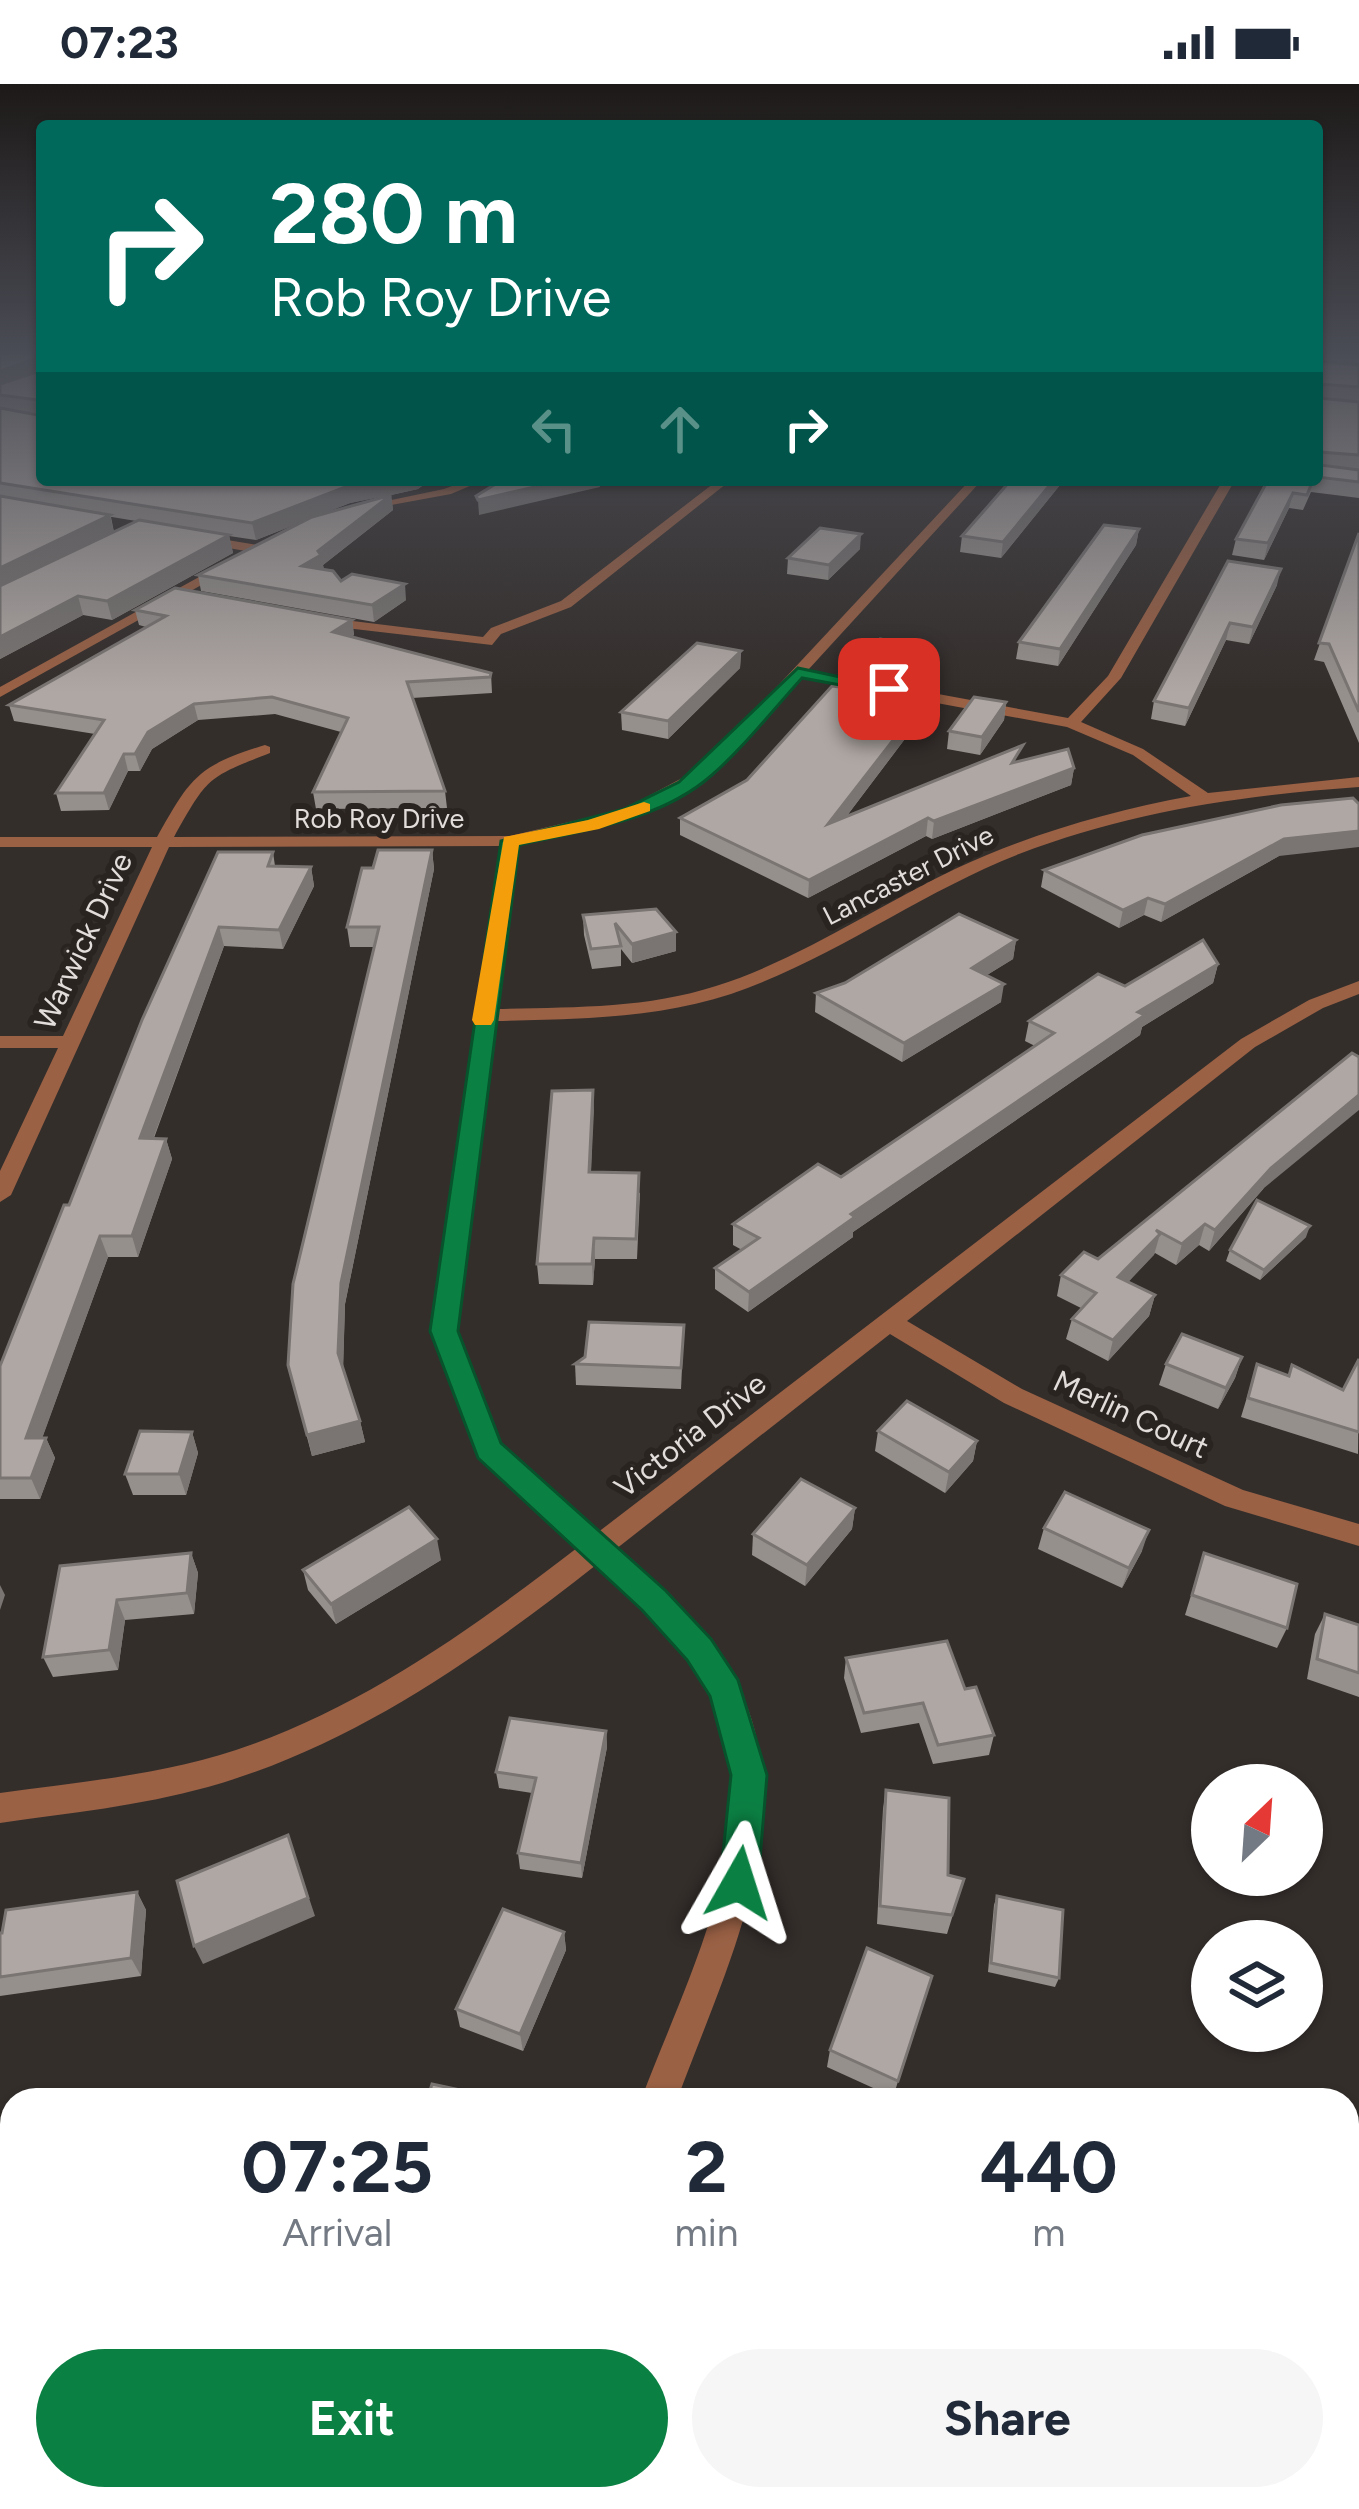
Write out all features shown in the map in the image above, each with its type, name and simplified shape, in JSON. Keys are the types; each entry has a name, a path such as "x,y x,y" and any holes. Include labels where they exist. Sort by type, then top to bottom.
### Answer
{"street":[{"path":"342,513 462,486"},
{"path":"307,619 487,642 496,631 566,604 716,486"},
{"name":"Rob Roy Drive","path":"0,842 510,841 631,813 706,771 970,486"},
{"path":"1071,723 1114,678 1225,486"},
{"path":"0,693 263,546 178,535"},
{"path":"175,595 197,598"},
{"path":"798,673 1071,723 1138,752 1202,796"},
{"name":"Warwick Drive","path":"0,1196 67,1042 162,843 196,783 213,770 265,750"},
{"name":"Lancaster Drive","path":"484,1015 624,1010 685,1001 809,958 914,897 1054,834 1202,796 1359,782"},
{"path":"510,841 444,1331 488,1450 654,1600 699,1649 726,1691 749,1775 739,1883 663,2088"},
{"name":"Victoria Drive","path":"0,1808 234,1765 355,1713 482,1638 1248,1043 1316,1004 1359,987"},
{"path":"0,1042 67,1042"},
{"name":"Merlin Court","path":"889,1322 1013,1396 1235,1498 1359,1534"}],"building":[{"path":"0,466 36,466 36,486 348,486 252,523 0,483"},
{"path":"1323,466 1359,470 1359,482 1323,478"},
{"path":"492,486 539,486 478,500 476,496"},
{"path":"1006,486 1049,486 1003,542 962,536"},
{"path":"1265,486 1311,486 1307,495 1293,493 1268,543 1236,539"},
{"path":"391,495 302,566 333,571 341,581 352,574 405,584 372,605 198,575 312,517"},
{"path":"0,496 110,515 0,568"},
{"path":"139,520 229,535 107,601 78,596 0,637 0,586"},
{"path":"1104,525 1139,529 1060,649 1019,642"},
{"path":"820,528 861,534 829,565 788,558"},
{"path":"1359,533 1359,712 1329,644 1319,643"},
{"path":"1228,561 1281,569 1253,627 1230,623 1189,708 1154,701"},
{"path":"175,588 352,620 333,632 491,673 490,677 407,682 445,791 313,792 348,718 272,697 194,704 148,732 135,754 124,754 104,793 56,793 104,720 9,705 166,616 135,610"},
{"path":"880,639 929,647 913,667 863,658"},
{"path":"697,643 741,651 668,721 621,712"},
{"path":"850,675 900,684 890,697 922,703 828,824 1023,745 1012,763 1068,749 1074,768 934,821 928,818 809,880 680,818 747,780 832,686 839,687"},
{"path":"974,697 1006,702 982,737 949,731"},
{"path":"1353,798 1359,804 1359,831 1284,839 1165,904 1148,898 1123,910 1044,870 1142,835 1281,805"},
{"path":"378,850 432,850 341,1283 338,1353 360,1421 307,1435 288,1365 293,1284 379,927 347,927 362,868 373,868"},
{"path":"218,852 273,852 268,866 311,867 279,930 219,927 140,1138 166,1139 132,1236 100,1236 26,1438 46,1438 31,1478 0,1478 0,1366 142,1020"},
{"path":"656,909 676,932 632,944 615,923 621,946 591,949 583,915"},
{"path":"959,914 1016,940 972,968 1004,984 904,1043 816,993 845,983"},
{"path":"1203,940 1218,964 1138,1012 1145,1015 851,1214 855,1217 749,1292 715,1268 759,1238 733,1224 818,1164 841,1177 1054,1033 1029,1021 1098,974 1125,986"},
{"path":"1352,1053 1359,1057 1359,1095 1271,1168 1215,1230 1205,1224 1182,1244 1156,1230 1160,1234 1118,1277 1155,1295 1113,1340 1072,1319 1096,1293 1061,1275 1084,1252 1098,1259"},
{"path":"593,1090 589,1172 639,1173 636,1239 594,1238 592,1264 537,1264 552,1091"},
{"path":"1257,1200 1310,1226 1264,1270 1230,1250"},
{"path":"589,1322 684,1325 681,1368 575,1364 585,1357"},
{"path":"1182,1334 1242,1357 1226,1388 1166,1364"},
{"path":"1359,1359 1359,1432 1248,1398 1257,1364 1289,1376 1292,1365 1343,1390"},
{"path":"907,1401 977,1441 949,1472 878,1431"},
{"path":"140,1431 192,1432 179,1474 125,1474"},
{"path":"801,1479 855,1508 807,1565 753,1534"},
{"path":"1065,1492 1149,1530 1129,1568 1044,1528"},
{"path":"409,1507 437,1539 331,1604 303,1570"},
{"path":"191,1553 187,1593 117,1600 109,1650 43,1657 60,1566"},
{"path":"1204,1553 1297,1584 1287,1628 1192,1595"},
{"path":"1325,1614 1359,1625 1359,1673 1317,1659"},
{"path":"947,1641 965,1689 976,1687 994,1735 938,1745 923,1703 864,1713 846,1658"},
{"path":"510,1718 606,1731 581,1863 518,1853 536,1778 496,1772"},
{"path":"886,1790 949,1798 948,1875 964,1879 952,1915 880,1906"},
{"path":"288,1835 308,1898 194,1946 177,1881"},
{"path":"137,1892 131,1958 0,1977 0,1933 6,1910"},
{"path":"997,1896 1063,1910 1059,1978 991,1963"},
{"path":"503,1909 564,1932 520,2034 456,2009"},
{"path":"867,1948 932,1976 898,2081 830,2050"}],"slow traffic":[{"path":"483,1020 510,841 592,825 644,807"}],"route":[{"path":"739,1883 749,1775 726,1691 699,1649 654,1600 488,1450 444,1331 510,841 631,813 686,786 706,771 798,673 889,689"}]}
